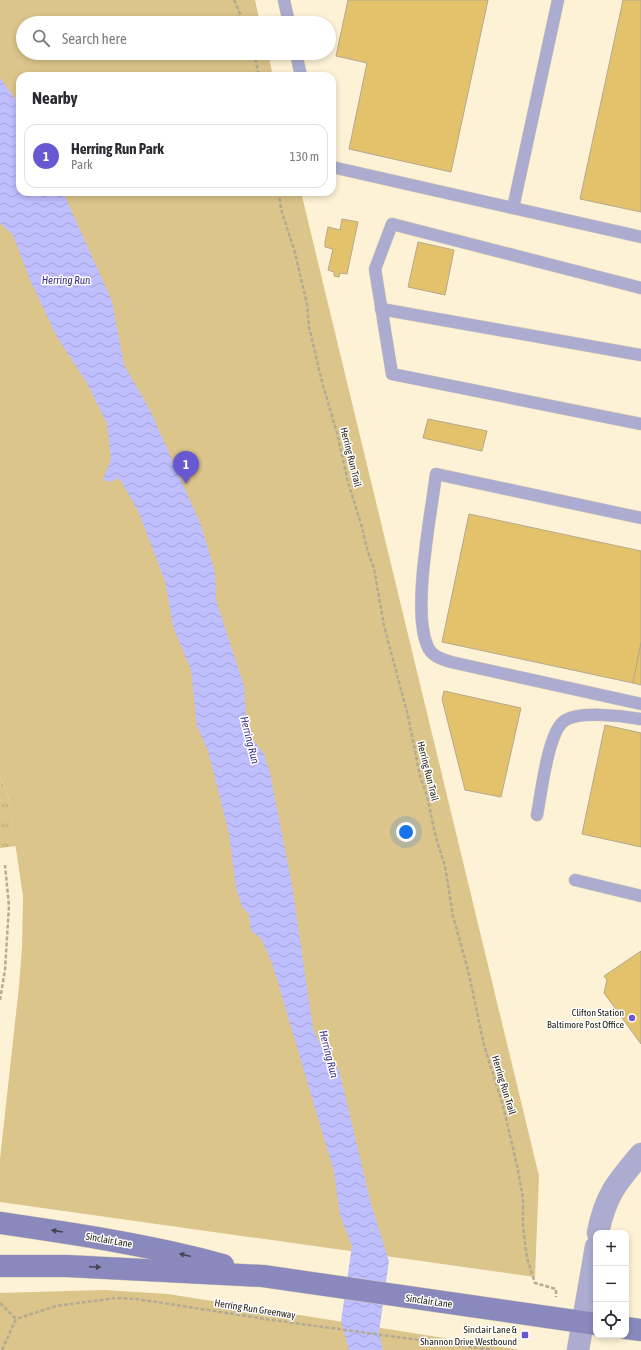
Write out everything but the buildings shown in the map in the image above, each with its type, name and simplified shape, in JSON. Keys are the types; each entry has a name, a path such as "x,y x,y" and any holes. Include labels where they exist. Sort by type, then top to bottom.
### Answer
{"main road":[{"name":"Sinclair Lane","path":"0,1223 107,1239 184,1254 263,1276"},
{"name":"Sinclair Lane","path":"0,1266 67,1266 263,1276 452,1304 589,1322"},
{"path":"629,1328 641,1330"}],"street":[{"path":"599,1230 609,1196 622,1175 641,1154"},
{"path":"578,1350 589,1322 594,1266"}],"lane":[{"path":"284,0 287,16"},
{"path":"513,208 558,0"},
{"path":"298,60 300,72"},
{"path":"336,168 641,237"},
{"path":"641,288 392,224 375,268 392,374 641,424"},
{"path":"382,309 641,354"},
{"path":"641,518 436,474 422,585 422,629 427,646 436,657 451,662 641,704"},
{"path":"537,815 553,736 563,721 580,716 618,715 641,719"},
{"path":"575,880 641,896"}],"path":[{"path":"234,0 241,16"},
{"path":"256,60 258,72"},
{"name":"Herring Run Trail","path":"279,196 281,209 295,252 307,304 309,327 322,382 337,433 348,482 374,568 384,626 408,716 420,776 427,796 436,838 445,866 453,916 468,970 484,1045 503,1106 517,1165 523,1198 523,1226 526,1258 535,1283 556,1289 556,1318"},
{"path":"0,1000 5,970 9,906 4,865"},
{"name":"Herring Run Greenway","path":"16,1318 56,1306 116,1298 161,1301 272,1320 493,1350"},
{"path":"0,1303 16,1318 2,1350"}],"green space":[{"path":"0,0 255,0 258,16 16,16 16,60 270,60 272,72 16,72 16,196 302,196 539,1176 535,1277 0,1202 0,1159 19,986 22,947 23,896 8,796 0,777"},
{"path":"0,777 8,796 16,846 0,848"},
{"path":"104,1290 168,1294 520,1350 0,1350 0,1293"}],"water":[{"name":"Herring Run","path":"0,78 16,100 16,196 65,196 112,301 124,365 150,410 201,525 215,572 216,600 244,686 247,732 264,754 270,773 292,885 313,1029 321,1046 339,1070 371,1204 389,1261 379,1332 383,1350 349,1350 341,1321 352,1246 340,1215 334,1172 273,966 261,938 251,931 249,914 242,907 236,888 229,834 208,751 197,726 191,670 173,626 165,581 138,511 121,481 118,478 111,482 103,480 111,459 107,423 87,383 57,337 30,280 13,235 0,223"}],"place":[{"name":"Herring Run Park","path":"186,484"},
{"name":"Clifton Station Baltimore Post Office","path":"632,1018"},
{"name":"Sinclair Lane & Shannon Drive Westbound","path":"525,1335"}]}
